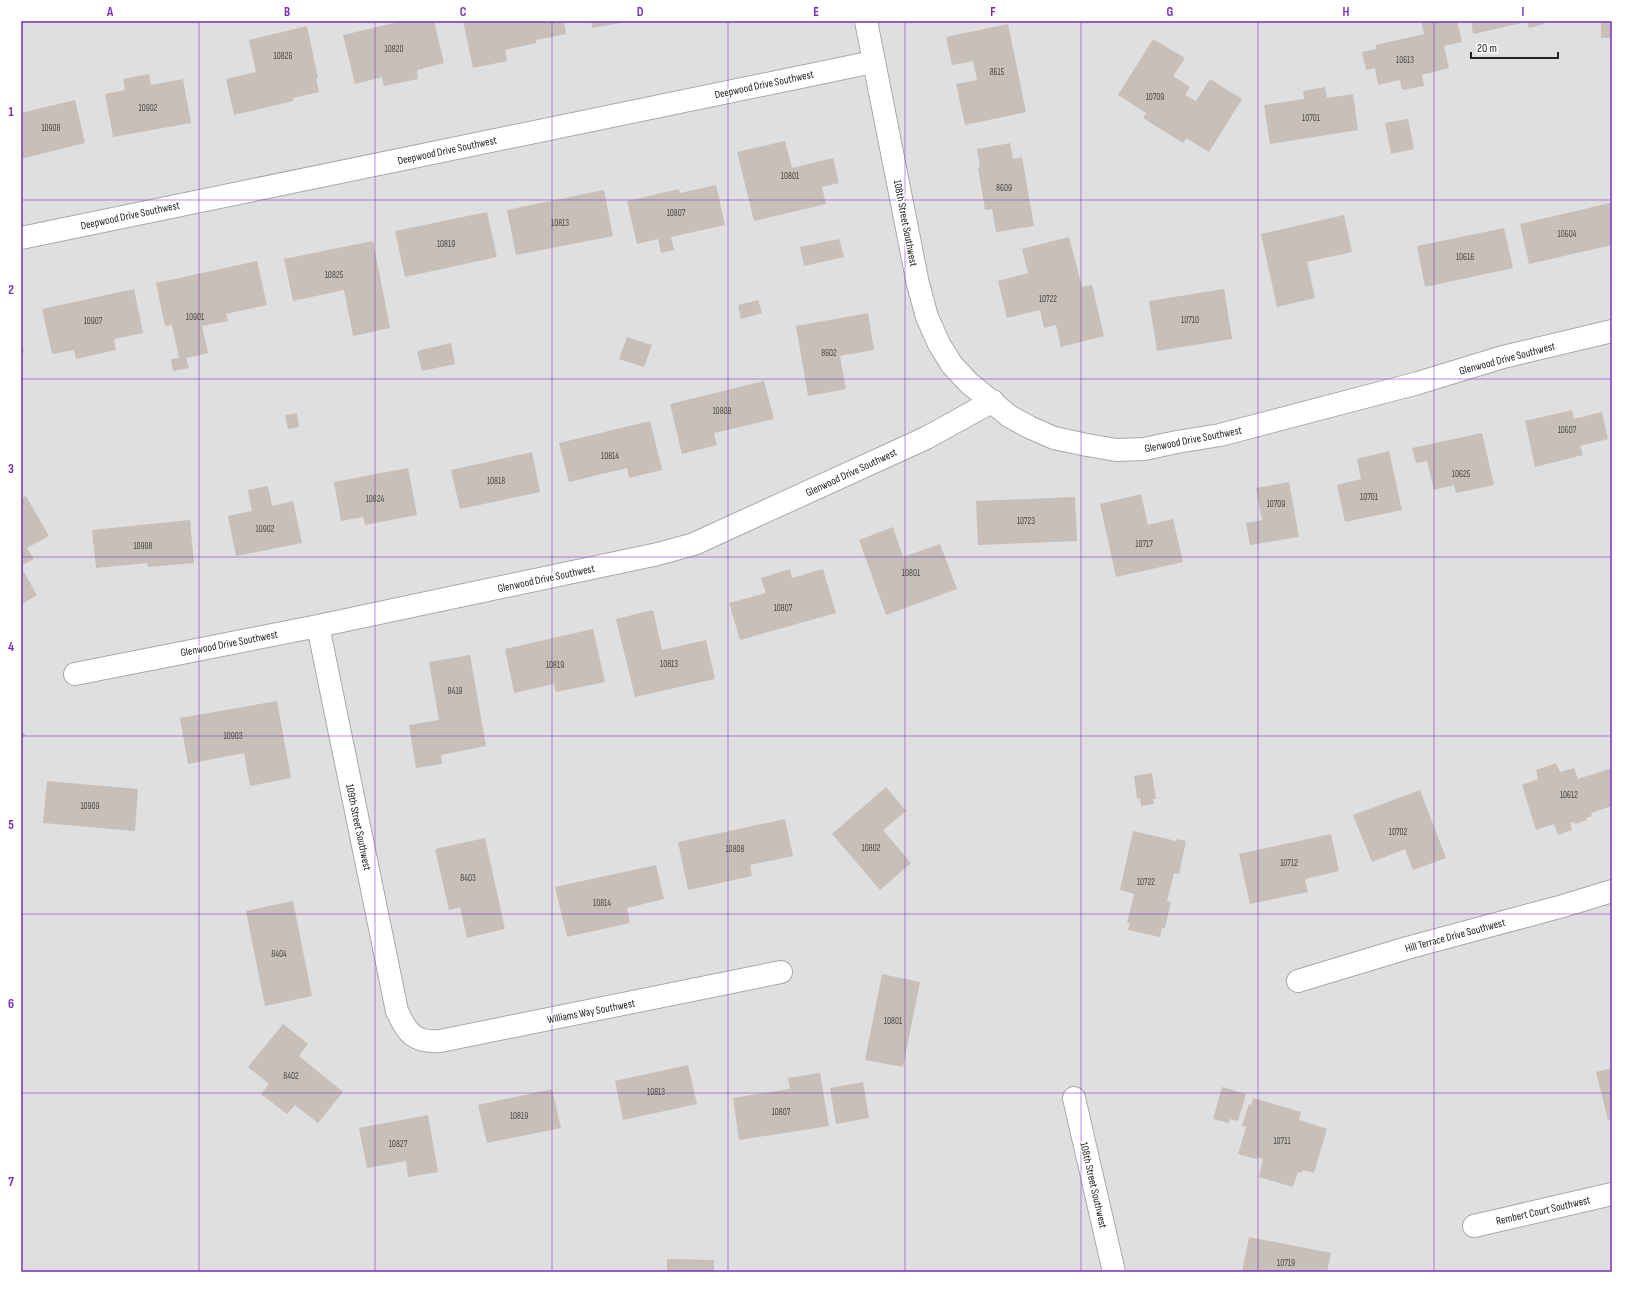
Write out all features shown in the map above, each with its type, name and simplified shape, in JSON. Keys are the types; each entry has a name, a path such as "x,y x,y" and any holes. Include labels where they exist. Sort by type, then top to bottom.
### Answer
{"street":[{"name":"108th Street Southwest","path":"866,21 918,284 927,317 939,344 952,365 970,383 993,401"},
{"name":"Deepwood Drive Southwest","path":"21,238 873,62"},
{"name":"Glenwood Drive Southwest","path":"75,674 318,626 658,554 694,544 926,438 993,401 1009,416 1054,438 1116,450 1144,449 1220,435 1418,383 1503,357 1612,331"},
{"name":"109th Street Southwest","path":"318,626 397,1011 404,1027"},
{"name":"Hill Terrace Drive Southwest","path":"1298,981 1407,948 1563,906 1612,891"},
{"name":"Williams Way Southwest","path":"404,1027 418,1039 430,1042 440,1041 781,972"},
{"name":"108th Street Southwest","path":"1074,1098 1114,1272"},
{"name":"Rembert Court Southwest","path":"1474,1226 1612,1194"}],"shaded area":[{"path":"21,21 1612,21 1612,1272 21,1272"}],"building":[{"path":"403,21 434,21 444,63 417,70 418,79 384,86 382,77 355,84 343,35"},
{"path":"463,21 564,21 566,34 536,40 536,43 505,50 507,61 473,68"},
{"path":"591,21 626,21 626,22 592,28"},
{"path":"1421,21 1457,21 1462,42 1444,46 1449,68 1422,75 1424,86 1402,90 1400,80 1378,85 1375,68 1366,70 1362,52 1376,49 1376,45 1424,34"},
{"path":"1471,21 1526,21 1526,22 1473,34"},
{"path":"1527,21 1543,21 1544,24 1529,28"},
{"path":"1601,21 1612,21 1612,38 1601,38"},
{"path":"1008,24 1026,112 965,125 956,84 977,80 973,61 952,65 946,37"},
{"path":"307,26 318,78 316,78 319,92 293,98 293,101 234,115 226,79 256,72 249,40"},
{"path":"1153,39 1185,58 1173,76 1190,87 1185,95 1196,101 1210,79 1242,99 1209,152 1186,138 1183,143 1143,118 1146,113 1118,95"},
{"path":"149,74 151,85 183,79 191,123 113,137 105,94 125,90 123,79"},
{"path":"1325,87 1327,98 1353,94 1358,130 1270,144 1264,105 1304,99 1303,91"},
{"path":"75,100 85,143 21,159 21,113"},
{"path":"1408,119 1414,149 1391,154 1385,123"},
{"path":"785,141 792,168 833,158 839,183 822,187 826,204 754,221 737,152"},
{"path":"1010,143 1013,159 1022,157 1034,226 996,232 992,209 985,210 978,168 980,167 977,149"},
{"path":"716,185 725,225 671,237 674,250 661,253 658,239 637,244 627,201 679,189 680,193"},
{"path":"604,190 613,236 516,255 507,210"},
{"path":"1610,203 1612,213 1612,245 1529,264 1520,224"},
{"path":"487,212 497,257 405,277 395,231"},
{"path":"1344,215 1352,252 1307,262 1315,298 1277,307 1261,234"},
{"path":"1504,228 1513,268 1425,287 1417,246"},
{"path":"1069,237 1082,287 1092,285 1104,336 1061,347 1056,325 1044,328 1040,310 1007,318 998,281 1028,273 1022,249"},
{"path":"839,239 844,257 804,266 800,247"},
{"path":"373,241 390,328 353,336 344,290 293,301 284,259"},
{"path":"257,261 267,305 226,314 228,321 202,326 208,353 186,358 189,368 173,371 171,359 179,358 172,325 165,326 156,283"},
{"path":"134,289 143,333 114,339 116,350 76,359 74,350 52,354 42,309"},
{"path":"1224,289 1232,339 1157,351 1149,301"},
{"path":"758,300 762,313 741,319 738,305"},
{"path":"868,313 874,350 840,356 846,389 808,396 796,326"},
{"path":"627,337 652,345 644,367 619,359"},
{"path":"21,340 24,353 21,353"},
{"path":"451,343 455,364 422,371 417,351"},
{"path":"764,381 774,419 714,433 717,445 682,454 670,404"},
{"path":"1572,410 1574,419 1602,412 1608,439 1580,446 1583,455 1535,467 1525,421"},
{"path":"297,413 299,427 288,429 285,415"},
{"path":"650,421 662,470 629,478 627,468 569,482 559,443"},
{"path":"1482,433 1494,485 1456,493 1454,485 1434,490 1427,461 1416,463 1412,448"},
{"path":"1389,451 1402,510 1345,522 1337,485 1361,479 1357,459"},
{"path":"532,452 540,492 460,509 451,470"},
{"path":"408,468 417,515 365,525 363,517 341,521 334,482"},
{"path":"1289,482 1299,537 1250,545 1246,523 1262,520 1256,488"},
{"path":"268,486 272,506 293,501 302,543 236,556 228,516 252,511 248,490"},
{"path":"1141,494 1148,525 1173,519 1183,562 1116,577 1100,504"},
{"path":"26,496 49,536 27,548 34,559 21,566 21,499"},
{"path":"1075,497 1077,541 978,545 976,501"},
{"path":"190,520 194,563 148,567 147,563 96,568 92,530"},
{"path":"893,527 903,557 940,544 957,589 886,615 859,540"},
{"path":"21,567 37,595 21,605"},
{"path":"790,569 792,578 823,569 836,613 740,640 729,603 766,593 761,578"},
{"path":"653,610 662,650 706,640 715,679 635,697 616,619"},
{"path":"593,629 605,682 556,692 554,684 514,693 505,649"},
{"path":"470,655 486,746 441,755 442,764 416,768 409,725 439,720 429,662"},
{"path":"277,701 291,778 250,786 244,753 188,764 180,718"},
{"path":"21,730 26,735 21,739"},
{"path":"1556,763 1560,772 1574,768 1578,779 1612,768 1612,806 1591,813 1592,816 1586,818 1587,820 1575,824 1574,822 1570,823 1572,830 1558,835 1554,824 1536,830 1522,785 1538,779 1536,770"},
{"path":"1152,773 1156,799 1153,799 1154,804 1141,806 1140,798 1137,799 1134,776"},
{"path":"47,781 138,789 135,831 43,823"},
{"path":"886,787 906,811 883,830 911,863 880,890 832,834"},
{"path":"1420,790 1446,858 1413,870 1405,849 1372,862 1353,815"},
{"path":"785,819 793,856 750,865 752,876 688,890 678,842"},
{"path":"1133,831 1176,841 1177,839 1186,841 1179,874 1174,873 1167,901 1171,902 1165,928 1162,928 1160,937 1128,930 1130,923 1127,923 1134,894 1120,890"},
{"path":"1331,834 1339,871 1305,879 1308,892 1250,904 1239,854"},
{"path":"485,838 505,929 467,938 460,907 449,910 435,849"},
{"path":"656,865 664,899 627,908 630,923 567,937 555,887"},
{"path":"293,901 312,996 265,1006 246,911"},
{"path":"882,974 920,982 903,1067 865,1060"},
{"path":"283,1024 308,1044 299,1056 343,1092 318,1123 295,1105 287,1114 261,1094 269,1084 248,1067"},
{"path":"688,1065 697,1104 623,1120 615,1081"},
{"path":"1612,1068 1612,1119 1608,1120 1596,1072"},
{"path":"820,1073 829,1126 739,1140 733,1098 790,1089 788,1078"},
{"path":"863,1082 869,1118 836,1124 830,1088"},
{"path":"1222,1087 1246,1094 1238,1121 1230,1119 1229,1123 1213,1119"},
{"path":"552,1089 561,1128 487,1143 478,1105"},
{"path":"1253,1098 1301,1112 1299,1120 1327,1129 1314,1173 1303,1170 1302,1173 1298,1172 1293,1187 1259,1177 1263,1159 1238,1154 1246,1127 1242,1126 1249,1104 1251,1105"},
{"path":"428,1115 438,1172 408,1177 406,1161 367,1168 359,1128"},
{"path":"1249,1237 1331,1253 1327,1272 1242,1272"},
{"path":"667,1259 714,1260 714,1272 667,1272"}]}
